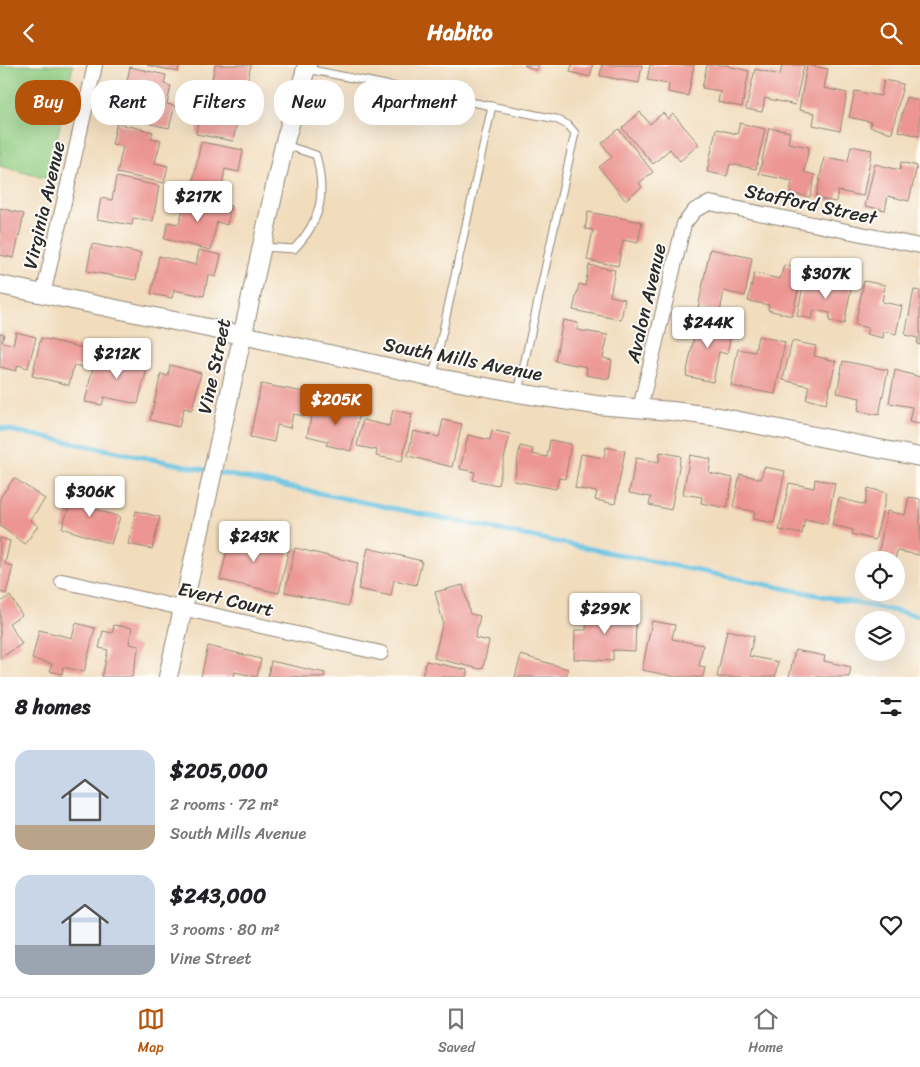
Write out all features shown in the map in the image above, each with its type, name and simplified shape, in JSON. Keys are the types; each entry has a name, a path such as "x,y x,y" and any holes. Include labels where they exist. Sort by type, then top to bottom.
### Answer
{"street":[{"name":"Virginia Avenue","path":"43,295 95,65"},
{"name":"Vine Street","path":"168,677 284,145 306,67"},
{"name":"Stafford Street","path":"695,210 710,203 920,246"},
{"name":"Avalon Avenue","path":"640,408 684,224 695,210"},
{"name":"South Mills Avenue","path":"0,285 433,377 518,393 588,404 719,417 920,457"},
{"name":"Evert Court","path":"62,581 381,653"}],"lane":[{"path":"306,67 556,119 568,125 576,133 518,393"},
{"path":"433,377 492,106"},
{"path":"262,247 294,249 307,235 318,212 321,177 316,155 284,145"}],"green space":[{"path":"0,65 73,65 70,80 15,80 15,125 60,125 48,179 0,166"}],"building":[{"path":"147,65 179,65 178,72"},
{"path":"215,65 251,65 248,80 212,80"},
{"path":"524,65 539,65 536,71"},
{"path":"572,65 593,65 590,77 570,72"},
{"path":"602,65 642,65 639,83 600,76"},
{"path":"650,65 694,65 688,96 668,92 669,84 647,80"},
{"path":"707,65 728,65 749,71 742,107 718,102 720,91 702,88"},
{"path":"782,65 804,65 795,105 765,98 762,112 746,109 755,69 780,75"},
{"path":"807,65 828,69 824,88 847,93 840,131 813,125 815,113 799,110"},
{"path":"130,67 166,75 165,80 127,80"},
{"path":"884,80 903,84 892,133 870,127 871,122 849,117 855,91 881,96"},
{"path":"165,84 171,86 167,104 175,106 169,128 155,125 165,125"},
{"path":"906,97 920,101 920,136 898,131"},
{"path":"640,112 650,124 663,113 668,119 673,114 699,144 680,161 670,149 653,164 622,128"},
{"path":"740,123 765,129 756,169 730,164 727,176 707,172 716,129 737,134"},
{"path":"117,125 125,125 153,132 151,138 161,140 155,163 168,166 164,183 117,173 123,146 112,144"},
{"path":"198,125 236,125 233,141 196,134"},
{"path":"769,128 790,132 788,143 809,147 804,172 815,175 810,197 790,193 792,181 759,174"},
{"path":"619,129 653,172 639,183 642,187 625,200 599,167 612,157 602,143"},
{"path":"201,142 243,150 239,172 225,169 220,196 191,191"},
{"path":"851,146 872,150 863,196 838,191 836,202 816,198 824,157 848,161"},
{"path":"901,162 917,166 909,201 888,196 885,210 865,206 875,164 900,170"},
{"path":"116,177 159,186 153,221 133,218 132,225 97,219 101,198 112,200"},
{"path":"186,196 231,206 227,225 217,222 211,250 164,239 168,222 179,224"},
{"path":"0,208 24,214 14,258 0,255"},
{"path":"588,212 642,222 638,243 623,240 618,266 587,260 593,230 585,229"},
{"path":"92,244 141,253 136,280 87,271"},
{"path":"710,249 752,258 745,296 724,291 720,312 698,308"},
{"path":"199,250 221,255 216,277 208,275 204,296 174,290 172,298 151,294 159,256 196,265"},
{"path":"589,265 615,270 610,296 625,299 621,320 573,310 579,284 585,286"},
{"path":"784,265 803,269 792,316 768,310 769,305 748,301 754,273 780,279"},
{"path":"837,276 853,279 844,324 829,321 830,313 814,310 812,319 797,316 804,281 834,287"},
{"path":"864,281 885,285 882,302 902,306 896,334 884,331 883,338 866,334 868,328 855,325"},
{"path":"914,290 920,291 920,345 917,344 918,338 905,335"},
{"path":"698,318 733,326 727,354 719,352 713,382 686,376"},
{"path":"563,320 578,323 577,330 608,335 603,358 612,360 609,379 586,375 587,367 555,361"},
{"path":"16,332 36,337 28,368 18,365 16,371 0,367 0,333 4,334 2,342 13,345"},
{"path":"758,336 785,342 775,394 731,386 738,349 755,352"},
{"path":"41,338 92,350 88,368 74,365 69,385 32,376"},
{"path":"792,341 816,346 814,356 836,361 826,404 806,399 809,386 783,380"},
{"path":"121,354 149,360 138,404 104,397 102,405 85,402 95,358 119,364"},
{"path":"843,361 888,370 879,415 858,411 860,398 837,393"},
{"path":"170,365 201,373 192,410 184,408 179,427 150,420 161,374 168,376"},
{"path":"895,370 920,377 920,424 909,422 912,407 889,403"},
{"path":"261,384 309,393 305,416 293,414 290,428 277,425 274,442 250,437"},
{"path":"343,400 362,404 351,451 326,445 328,441 307,436 313,409 339,415"},
{"path":"393,410 412,414 402,461 376,456 377,450 357,446 363,420 389,426"},
{"path":"443,420 462,424 452,467 408,456 413,431 439,437"},
{"path":"492,430 510,434 498,485 473,480 475,472 460,469 468,435 490,440"},
{"path":"550,440 571,444 565,479 559,478 556,489 514,481 520,446 533,449 532,454 547,457"},
{"path":"606,447 625,451 615,504 595,500 597,492 575,488 581,454 604,458"},
{"path":"660,452 681,456 671,510 649,505 651,497 629,493 636,458 659,462"},
{"path":"690,455 711,459 709,473 733,478 727,508 701,503 702,497 683,494"},
{"path":"764,467 785,471 774,523 753,519 755,512 733,507 740,474 761,479"},
{"path":"14,478 45,499 30,520 38,526 25,544 0,526 0,498"},
{"path":"815,479 835,483 827,524 805,519 802,534 779,530 789,483 814,488"},
{"path":"868,488 887,493 875,540 852,534 853,530 832,525 839,498 865,505"},
{"path":"75,489 99,497 95,509 120,517 111,544 62,528"},
{"path":"909,497 920,499 920,555 905,551 879,551 887,511 905,515"},
{"path":"136,511 160,517 152,549 128,544"},
{"path":"232,528 252,533 250,539 289,548 279,593 220,580"},
{"path":"0,538 10,541 5,564 13,566 6,594 0,592"},
{"path":"295,548 358,563 348,606 285,592"},
{"path":"368,548 422,561 416,585 394,580 391,596 358,589"},
{"path":"463,585 470,614 480,616 475,638 489,641 483,668 480,669 434,658 443,622 435,592"},
{"path":"10,596 22,615 9,623 22,644 0,658 0,602"},
{"path":"587,607 627,609 626,618 636,618 635,651 613,650 613,661 574,659 575,630 586,630"},
{"path":"652,621 675,625 672,639 703,645 699,666 705,667 703,677 676,677 642,670"},
{"path":"76,623 95,628 84,672 63,667 62,674 50,671 52,664 32,659 39,630 72,638"},
{"path":"114,625 132,628 129,644 139,646 132,677 102,677 108,650 99,648 103,631 112,633"},
{"path":"727,630 754,636 749,656 778,662 775,677 717,677"},
{"path":"208,646 261,659 257,677 235,672 234,677 201,677"},
{"path":"795,650 825,656 824,661 851,667 849,677 789,677"},
{"path":"521,655 568,669 566,677 515,677"},
{"path":"271,661 325,673 324,677 268,677"},
{"path":"426,661 467,670 466,677 422,677"}],"waterway":[{"path":"0,428 920,616"}]}
